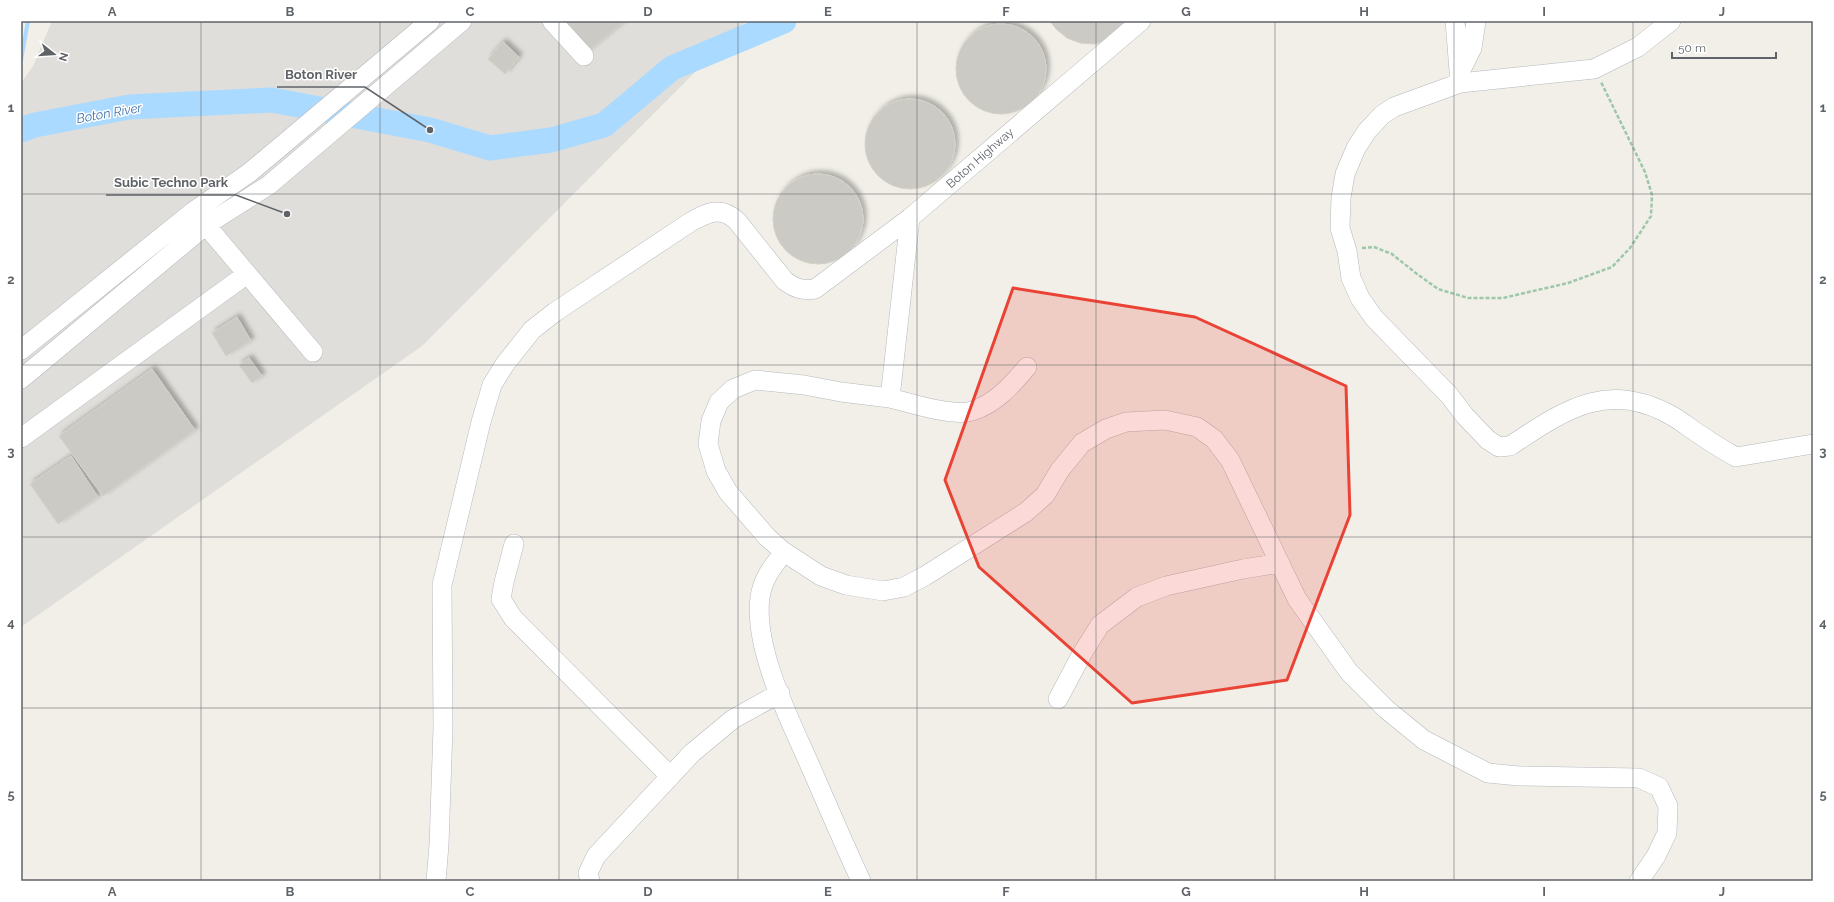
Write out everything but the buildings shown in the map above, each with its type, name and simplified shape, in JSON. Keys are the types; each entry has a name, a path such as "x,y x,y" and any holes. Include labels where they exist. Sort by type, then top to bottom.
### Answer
{"street":[{"path":"21,350 194,210 249,173 430,21"},
{"path":"552,21 584,56"},
{"name":"Boton Highway","path":"436,881 439,845 443,728 442,585 481,422 492,385 532,330 555,312 669,236 705,214 718,212 730,214 785,281 794,288 806,290 815,289 910,218 1140,21"},
{"path":"1455,21 1459,78"},
{"path":"1459,78 1472,48 1476,21"},
{"path":"1671,21 1638,47 1594,69 1459,78 1394,107 1382,115 1367,130 1356,148 1345,174 1341,198 1340,228 1347,251 1351,278 1360,298 1374,318 1449,395 1465,416 1488,440 1499,447 1510,446 1570,410 1599,400 1612,398 1630,399 1674,417 1736,457 1813,444"},
{"path":"21,379 206,225 269,185 460,22"},
{"path":"194,210 313,352"},
{"path":"890,398 910,218"},
{"path":"21,438 247,274"},
{"path":"1027,367 1010,388 990,402 971,412 948,412 890,398 841,392 804,385 755,380 733,389 719,402 711,421 708,444 716,471 728,492 767,537 784,552 821,576 846,585 883,591 904,587 925,576 1026,512 1045,495 1060,470 1082,443 1106,429 1126,422 1165,420 1197,427 1214,439 1230,460 1296,599 1349,672 1386,709 1424,740 1488,773 1519,776 1639,778 1659,787 1668,806 1667,833 1656,856 1639,881"},
{"path":"514,544 501,599 513,618 670,776"},
{"path":"784,552 766,574 760,596 759,617 767,658 780,693 861,881"},
{"path":"1058,699 1083,652 1100,625 1137,597 1166,586 1243,569 1280,563"},
{"path":"590,881 588,873 596,856 692,753 733,719 780,693"}],"path":[{"path":"1347,251 1374,247 1380,249 1392,254 1438,289 1468,298 1503,298 1568,283 1612,266 1630,248 1651,216 1652,195 1645,172 1594,69"}],"highlighted area":[{"path":"1013,288 1195,317 1346,386 1350,515 1287,680 1132,703 979,567 945,480"}],"shaded area":[{"path":"52,21 746,21 422,346 21,627 21,83 33,66"}],"waterway":[{"path":"21,60 28,21"},
{"name":"Boton River","path":"21,130 35,125 129,107 272,100 430,130 490,148 551,140 604,125 672,68 784,21"}],"place":[{"name":"Boton River","path":"430,130"},
{"name":"Subic Techno Park","path":"287,214"}]}
